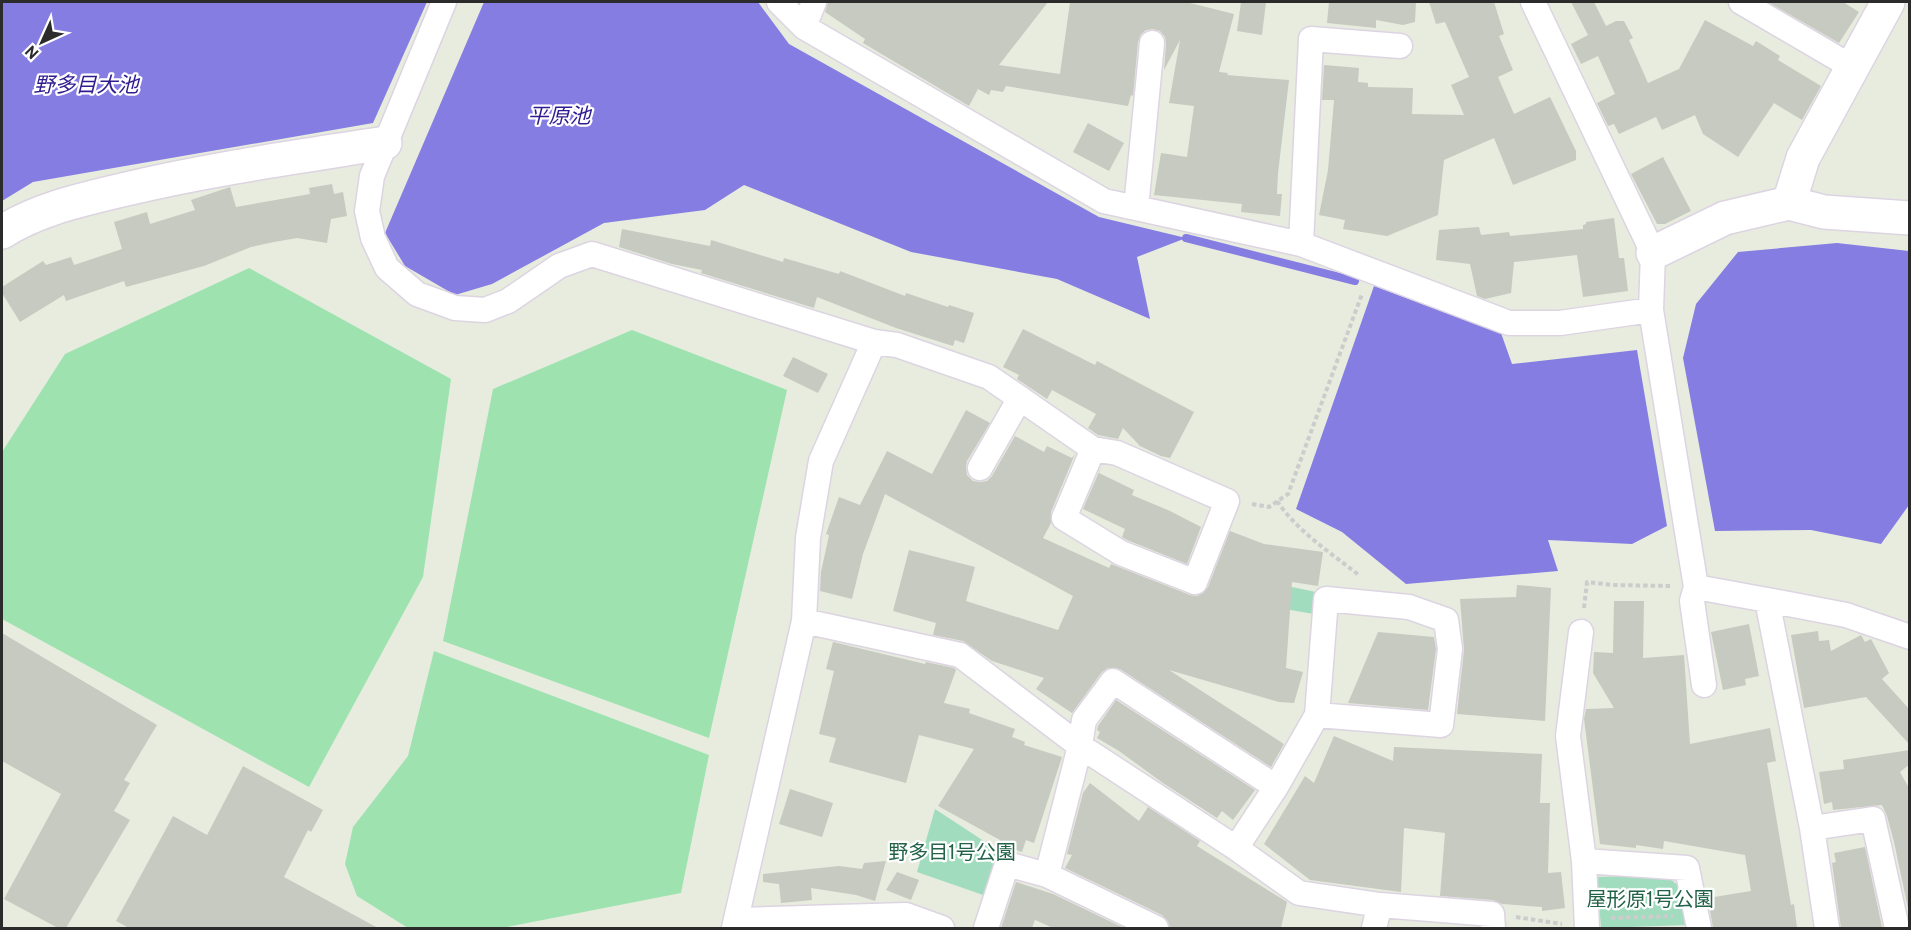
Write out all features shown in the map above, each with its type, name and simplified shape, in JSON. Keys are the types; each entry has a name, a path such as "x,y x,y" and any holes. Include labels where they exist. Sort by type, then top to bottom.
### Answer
{"street":[{"path":"444,2 372,176 367,211 373,238 387,268 417,294 455,308 485,310 508,301 559,266 592,254 874,342 897,345 989,377 1093,449 1116,453 1227,501 1195,582 1121,554 1064,518 1093,449"},
{"path":"779,2 804,27 1104,201 1301,244 1509,322 1560,323 1651,310"},
{"path":"804,27 814,2"},
{"path":"1533,2 1653,252 1651,310 1696,587 1692,601 1704,685"},
{"path":"1741,2 1852,67"},
{"path":"1790,203 1803,158 1888,2"},
{"path":"1301,244 1311,39 1400,46"},
{"path":"1136,208 1152,43"},
{"path":"2,232 17,222 68,203 179,176 385,143"},
{"path":"1653,252 1725,218 1790,203 1824,213 1910,218"},
{"path":"874,342 821,461 808,538 804,621 735,924 906,915 942,928"},
{"path":"980,468 1020,398"},
{"path":"1696,587 1846,615 1910,637"},
{"path":"1236,848 1276,787 1317,715 1326,599 1409,607 1446,620 1450,650 1441,724 1317,715"},
{"path":"1767,600 1812,828 1827,928"},
{"path":"804,621 960,655 1080,746 1236,848 1299,893 1492,921"},
{"path":"1581,632 1568,736 1584,861 1581,924"},
{"path":"1047,875 1080,746 1084,720 1113,681 1276,787"},
{"path":"1812,828 1873,819 1897,928"},
{"path":"1584,861 1687,868 1698,921"},
{"path":"986,928 1007,864 1047,875 1156,928"},
{"path":"1374,928 1380,905"}],"path":[{"path":"1227,501 1269,507 1288,494 1370,270"},
{"path":"1277,501 1287,516 1299,527 1367,582"},
{"path":"1587,582 1613,585 1696,587"},
{"path":"1492,921 1581,924 1698,921"}],"green space":[{"path":"249,268 451,379 423,577 309,787 2,619 2,452 65,354"},
{"path":"632,330 787,390 709,738 443,641 493,389"},
{"path":"1268,582 1316,592 1314,614 1262,605"},
{"path":"434,651 709,755 681,893 502,928 408,928 357,896 345,864 353,827 408,756"},
{"name":"野多目1号公園","path":"935,809 999,851 986,896 917,872"},
{"name":"屋形原1号公園","path":"1665,875 1683,889 1688,925 1601,928 1597,877"}],"water":[{"name":"野多目大池","path":"2,2 427,2 373,123 33,182 2,201"},
{"name":"平原池","path":"484,2 758,2 789,44 1099,217 1186,238 1137,257 1150,319 1057,279 911,252 744,185 705,210 604,223 492,284 455,295 405,266 385,233"},
{"path":"1837,243 1909,251 1909,505 1881,544 1811,530 1715,531 1683,358 1696,304 1738,252"},
{"path":"1374,286 1501,333 1512,364 1637,350 1667,526 1632,544 1548,540 1558,571 1406,584 1342,532 1296,509"}],"building":[{"path":"828,2 1048,2 999,65 1060,74 1070,2 1186,2 1234,14 1219,72 1228,73 1227,75 1289,80 1278,173 1277,194 1282,194 1280,216 1241,212 1242,204 1154,195 1161,153 1187,157 1194,106 1169,103 1180,40 1164,70 1165,37 1160,31 1153,29 1141,34 1138,42 1133,96 1131,95 1128,106 1006,86 1003,92 991,90 989,95 978,89 969,106 863,43 865,39 825,12"},
{"path":"1241,2 1266,2 1262,35 1237,31"},
{"path":"1329,2 1416,2 1415,22 1403,25 1376,20 1376,28 1327,23"},
{"path":"1429,2 1494,2 1504,34 1499,36 1513,70 1498,77 1514,114 1550,97 1576,151 1576,160 1513,185 1494,138 1444,160 1438,215 1387,236 1343,229 1345,220 1319,215 1328,170 1334,100 1322,100 1324,65 1359,68 1358,82 1368,83 1368,87 1413,88 1412,114 1464,115 1451,85 1469,77 1445,22 1436,24"},
{"path":"1571,2 1594,2 1606,26 1616,21 1624,21 1633,38 1629,40 1648,83 1679,69 1705,20 1753,46 1756,41 1780,56 1778,60 1821,86 1802,120 1774,103 1738,157 1703,134 1695,115 1662,130 1656,117 1619,134 1614,124 1608,126 1597,103 1615,94 1598,56 1581,64 1571,44 1588,35"},
{"path":"1768,2 1843,2 1859,12 1839,43"},
{"path":"1088,123 1124,143 1109,171 1073,152"},
{"path":"1663,157 1691,211 1665,224 1657,224 1631,174"},
{"path":"332,184 334,194 343,192 347,216 331,219 327,243 297,238 274,242 251,247 204,266 126,287 124,281 66,301 64,295 20,322 2,293 2,287 43,261 46,265 71,257 74,265 122,249 114,222 147,212 150,224 195,210 191,200 230,187 236,207 310,194 309,188"},
{"path":"1614,218 1619,258 1624,258 1628,291 1583,297 1577,255 1514,262 1511,293 1485,299 1477,296 1470,264 1436,260 1439,230 1479,227 1481,235 1509,232 1510,236 1583,229 1586,222"},
{"path":"622,229 710,246 711,240 783,262 784,258 839,274 840,271 905,296 906,293 974,313 964,343 955,340 953,346 896,328 817,297 814,308 701,273 702,270 672,264 619,247"},
{"path":"1023,329 1095,365 1097,361 1194,412 1170,458 1140,446 1123,428 1118,439 1098,435 1088,428 1096,414 1052,390 1047,399 1017,379 1019,375 1003,367"},
{"path":"793,357 828,374 818,393 783,376"},
{"path":"966,410 990,423 967,461 967,475 973,481 987,481 992,476 1015,436 1044,452 1047,446 1072,458 1075,454 1051,512 1051,523 1043,538 1109,568 1111,564 1197,596 1208,587 1230,531 1264,544 1323,552 1318,586 1292,582 1286,668 1303,672 1294,703 1279,702 1169,670 1284,744 1271,767 1120,669 1108,668 1102,672 1072,713 1036,689 1044,678 992,661 963,641 933,635 936,623 893,611 909,550 975,567 966,601 1058,630 1073,596 885,494 863,554 852,599 820,591 821,572 829,535 826,534 839,497 860,505 887,451 932,474"},
{"path":"1102,465 1099,473 1134,490 1132,495 1201,527 1187,564 1127,540 1122,537 1125,529 1083,509"},
{"path":"1517,585 1551,588 1545,721 1457,714 1464,650 1460,599 1516,597"},
{"path":"1614,601 1644,601 1643,658 1684,655 1690,744 1770,728 1776,761 1767,763 1797,928 1713,928 1708,898 1751,891 1745,855 1664,841 1663,849 1636,845 1636,848 1600,844 1584,719 1586,709 1614,708 1593,673 1594,652 1613,653"},
{"path":"1749,624 1759,676 1745,679 1746,685 1723,690 1711,632"},
{"path":"1818,631 1819,641 1829,640 1831,651 1861,635 1865,642 1871,639 1889,673 1882,679 1910,710 1910,745 1866,697 1804,708 1791,635"},
{"path":"1378,632 1434,637 1436,649 1428,710 1348,703"},
{"path":"2,633 157,725 124,780 130,783 114,811 130,820 66,928 58,928 4,899 61,794 2,761"},
{"path":"833,642 925,664 926,662 954,668 956,670 944,703 970,709 969,713 1015,729 1012,737 1025,742 1024,745 1062,757 1034,843 1026,840 1022,852 999,844 1000,840 938,806 974,749 919,735 906,783 829,762 836,738 819,734 834,671 826,669"},
{"path":"1116,700 1255,790 1233,820 1222,811 1217,818 1097,738 1100,732 1097,730 1098,726"},
{"path":"1334,736 1393,761 1394,747 1542,754 1540,803 1550,803 1548,873 1561,872 1565,908 1542,911 1542,907 1440,896 1445,833 1404,828 1401,892 1310,880 1264,844 1305,776 1314,783"},
{"path":"1910,750 1910,764 1900,772 1910,790 1910,918 1894,842 1882,805 1833,810 1832,802 1824,804 1819,772 1844,769 1843,760"},
{"path":"243,766 323,810 311,832 308,830 284,877 378,928 129,928 116,921 173,816 207,835"},
{"path":"1090,783 1139,821 1148,807 1200,841 1197,846 1287,902 1281,928 1170,928 1168,921 1162,915 1065,868 1072,855 1067,854 1083,793"},
{"path":"790,789 833,803 822,837 779,824"},
{"path":"1865,847 1882,927 1841,928 1832,863 1836,862 1834,853"},
{"path":"886,861 875,901 856,895 811,888 812,900 781,903 779,884 763,882 763,874 839,866 862,869 864,863"},
{"path":"897,872 919,880 911,900 886,890"},
{"path":"1016,882 1053,894 1124,928 1053,928 1035,920 1032,928 1001,928"}],"waterway":[{"path":"1186,238 1355,281"}]}
